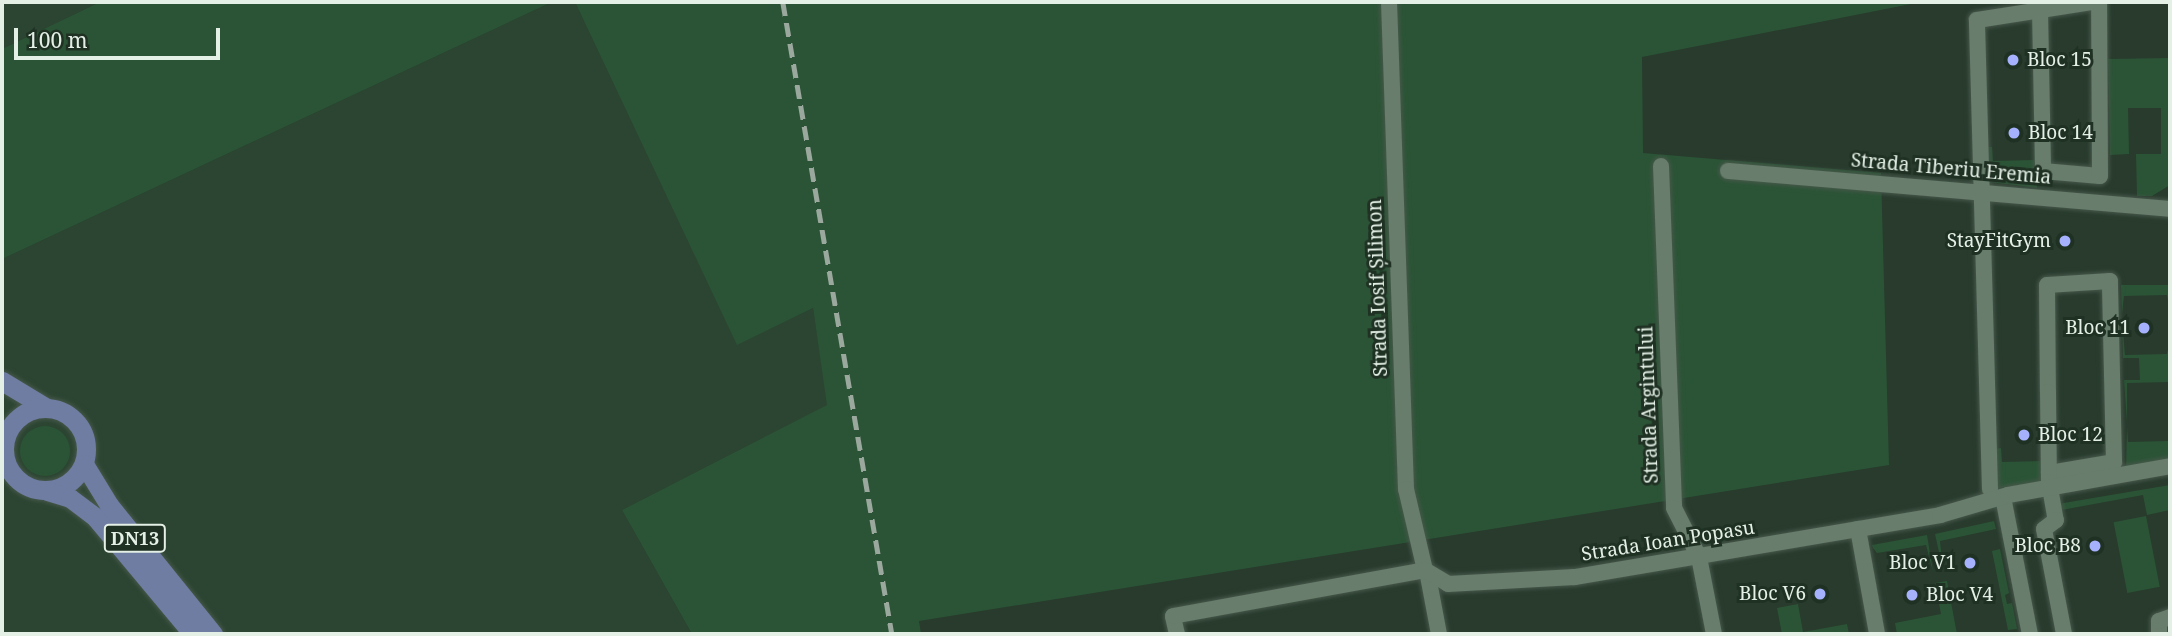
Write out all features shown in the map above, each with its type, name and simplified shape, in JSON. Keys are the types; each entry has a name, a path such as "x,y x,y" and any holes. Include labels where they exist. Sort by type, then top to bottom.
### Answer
{"main road":[{"path":"2,380 47,408"},
{"path":"47,408 16,419 3,431 6,464 13,475 22,484 83,506 192,634"},
{"name":"DN13","path":"47,408 73,418 81,428 87,450 84,464 109,505 213,634"},
{"path":"47,491 70,483 84,464"}],"street":[{"name":"Strada Iosif Șilimon","path":"1389,2 1406,489 1439,634"},
{"path":"2030,634 1997,493 1981,193 1977,20 2092,2"},
{"path":"2040,10 2043,171 2100,176 2099,2"},
{"name":"Strada Argintului","path":"1661,166 1674,508 1699,557 1714,634"},
{"name":"Strada Tiberiu Eremia","path":"1728,171 2170,209"},
{"path":"2073,173 2073,201"},
{"path":"2050,481 2114,462 2110,281 2047,285 2050,481 2056,520 2044,529 2064,634"},
{"name":"Strada Ioan Popasu","path":"1177,634 1173,616 1427,573 1448,584 1482,586 1576,577 1940,515 1997,493 2050,481 2170,466"},
{"path":"1858,529 1877,634"},
{"path":"2159,634 2159,621 2170,617"}],"shaded area":[{"path":"2,2 100,2 2,49"},
{"path":"100,2 552,2 2,259 2,49"},
{"path":"552,2 575,2 737,344 813,308 828,405 622,510 692,634 2,634 2,259"},
{"path":"575,2 1921,2 1642,57 1643,153 1881,173 1889,465 919,621 921,634 692,634 622,510 827,405 813,308 737,345"},
{"path":"2170,58 2170,185 2152,196 2137,196 2136,154 2161,154 2161,108 2128,108 2129,154 2110,155 2108,59"},
{"path":"2034,140 2037,188 1990,182 1988,147 1992,147 1993,161 2034,160"},
{"path":"2121,285 2170,285 2170,314 2167,295 2124,296 2122,314"},
{"path":"2122,319 2125,355 2167,354 2170,340 2170,401 2169,382 2127,383 2127,422 2124,380 2140,380 2139,358 2123,358"},
{"path":"45,426 63,433 70,451 63,469 45,476 27,469 20,451 27,433"},
{"path":"2127,426 2128,442 2169,441 2170,427 2170,460 2126,470"},
{"path":"2001,448 2002,462 2043,461 2041,483 1996,488 1995,449"},
{"path":"2170,485 2170,510 2147,515 2143,495 2056,511 2052,505"},
{"path":"2146,516 2160,587 2127,593 2114,522"},
{"path":"1994,521 1996,529 1940,541 1943,570 1935,534"},
{"path":"1927,535 1933,572 1926,545 1877,553 1872,545"},
{"path":"2000,549 2009,593 2005,595 2007,604 2012,603 2017,629 2008,630 1992,551"},
{"path":"1947,581 1957,634 1897,634 1895,623 1941,614 1935,583"},
{"path":"1798,604 1803,632 1847,624 1849,634 1782,634 1777,608"}],"railway":[{"path":"783,2 892,634"}],"place":[{"name":"Bloc 15","path":"2013,60"},
{"name":"Bloc 14","path":"2014,133"},
{"name":"StayFitGym","path":"2065,241"},
{"name":"Bloc 11","path":"2144,328"},
{"name":"Bloc 12","path":"2024,435"},
{"name":"Bloc B8","path":"2095,546"},
{"name":"Bloc V1","path":"1970,563"},
{"name":"Bloc V6","path":"1820,594"},
{"name":"Bloc V4","path":"1912,595"}]}
